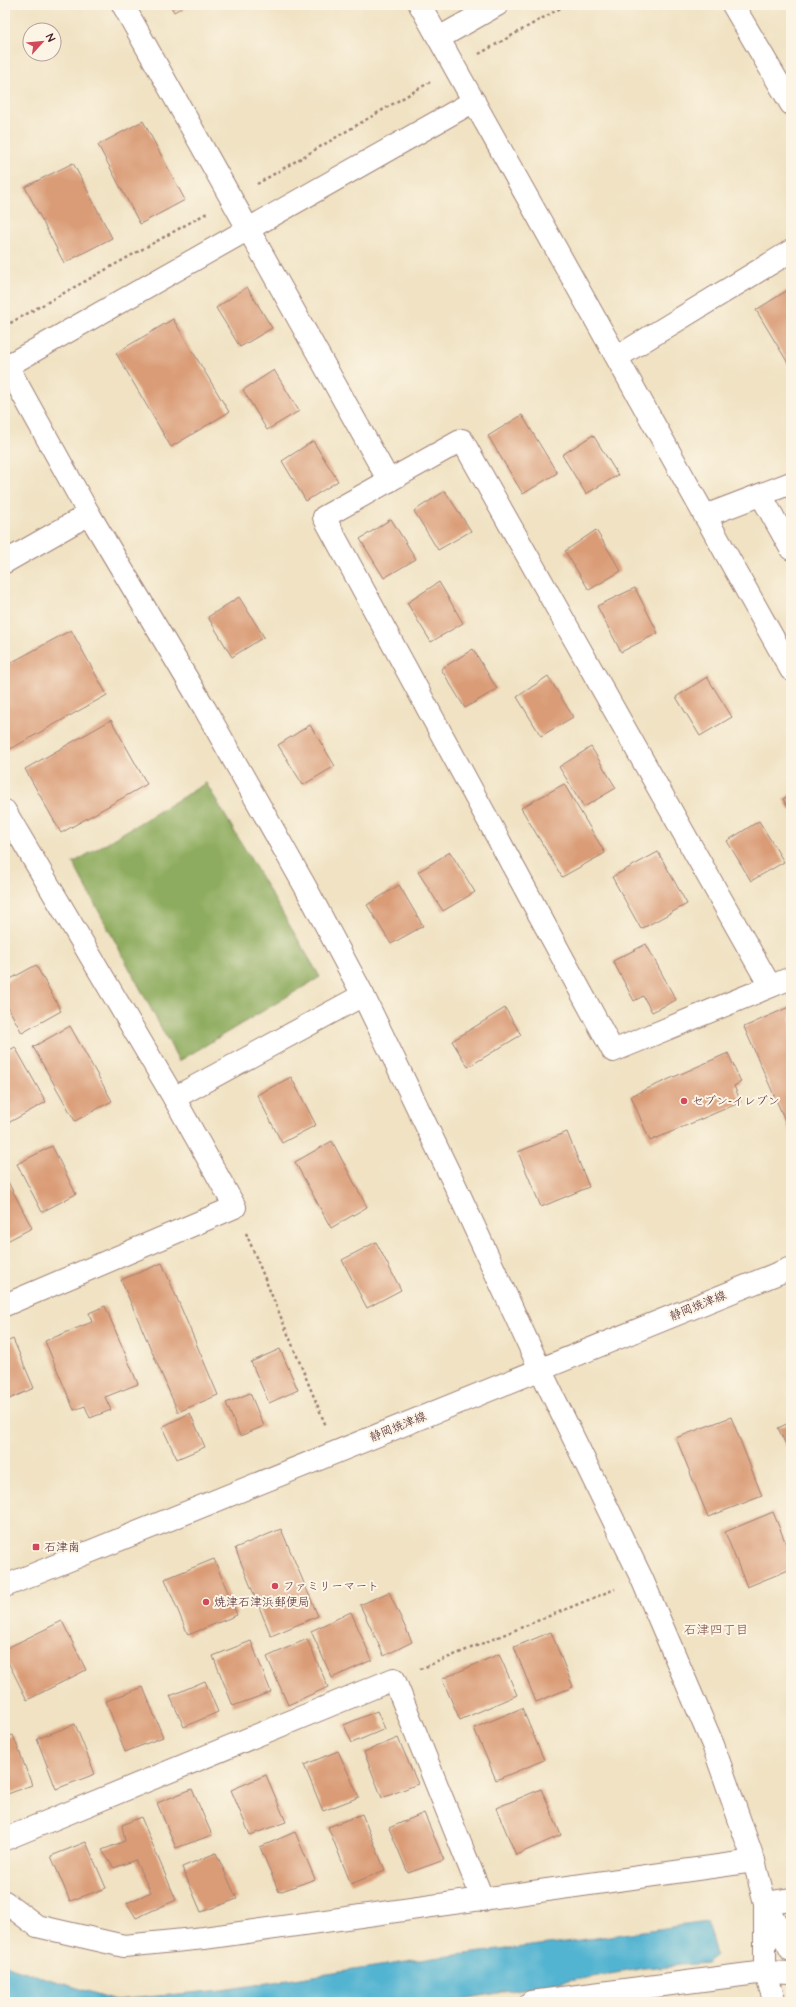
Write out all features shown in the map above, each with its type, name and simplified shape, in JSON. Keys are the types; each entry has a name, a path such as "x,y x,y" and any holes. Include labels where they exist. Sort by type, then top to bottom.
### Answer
{"street":[{"path":"123,5 389,481"},
{"path":"420,5 791,670"},
{"path":"439,38 497,5"},
{"path":"732,5 791,104"},
{"path":"474,101 6,364 89,514 205,708 306,888 363,995 454,1183 540,1369 642,1579 714,1745 754,1861 765,1903 791,1950"},
{"path":"617,357 791,251"},
{"path":"770,986 462,440 324,517 613,1050 791,978"},
{"path":"705,516 791,483"},
{"path":"761,495 791,549"},
{"path":"5,562 89,514"},
{"path":"5,811 174,1098 235,1207 5,1305"},
{"path":"174,1098 363,995"},
{"name":"静岡焼津線","path":"5,1586 791,1268"},
{"path":"5,1839 394,1680 483,1900"},
{"path":"5,1902 37,1926 124,1946 204,1938 754,1861"},
{"path":"765,1903 791,1899"},
{"path":"765,1903 765,1972 775,2002"},
{"path":"531,2002 765,1972 791,1973"}],"path":[{"path":"5,326 231,199 455,67 566,5"},
{"path":"5,512 8,517 5,519"},
{"path":"235,1207 338,1452"},
{"path":"394,1680 642,1579"}],"green space":[{"path":"206,783 320,977 179,1061 73,863"}],"water":[{"path":"707,1922 716,1955 706,1963 645,1968 445,2002 13,2002 5,1999 5,1963 10,1967 116,2000 222,1990 433,1958 581,1940"}],"building":[{"path":"170,5 186,5 174,12"},
{"path":"143,121 185,200 140,224 98,145"},
{"path":"73,163 112,238 64,263 25,187"},
{"path":"247,287 272,328 240,347 216,308"},
{"path":"791,288 791,368 756,310"},
{"path":"173,319 229,412 171,447 116,353"},
{"path":"274,370 299,411 267,430 243,390"},
{"path":"522,415 557,473 523,494 488,436"},
{"path":"593,435 618,475 586,494 562,455"},
{"path":"313,441 338,481 306,501 282,461"},
{"path":"445,491 471,531 438,550 414,511"},
{"path":"391,519 416,559 384,578 360,539"},
{"path":"596,530 621,571 589,590 565,551"},
{"path":"439,582 463,623 431,642 407,603"},
{"path":"635,588 658,633 621,652 597,606"},
{"path":"239,597 264,637 232,657 208,617"},
{"path":"71,630 107,695 5,752 5,666"},
{"path":"473,649 497,689 465,708 441,669"},
{"path":"548,676 573,717 541,736 517,697"},
{"path":"707,677 732,717 700,736 676,697"},
{"path":"111,720 147,784 61,833 25,769"},
{"path":"310,725 335,766 303,785 278,745"},
{"path":"591,747 616,788 584,807 559,767"},
{"path":"564,784 605,853 562,877 521,808"},
{"path":"791,794 791,812 783,799"},
{"path":"759,821 784,862 751,881 727,841"},
{"path":"450,852 475,892 443,911 418,872"},
{"path":"658,852 687,904 641,929 612,877"},
{"path":"399,885 423,926 391,944 367,905"},
{"path":"646,944 676,1000 652,1012 643,996 634,1001 613,961"},
{"path":"36,965 61,1011 22,1033 5,1002 5,982"},
{"path":"791,1006 791,1134 744,1027"},
{"path":"505,1008 521,1035 468,1067 452,1041"},
{"path":"70,1026 112,1101 75,1121 33,1047"},
{"path":"15,1047 46,1102 8,1123 5,1117 5,1053"},
{"path":"728,1053 741,1082 734,1086 741,1102 650,1141 631,1096"},
{"path":"291,1077 316,1125 282,1143 257,1095"},
{"path":"567,1132 589,1187 541,1207 518,1152"},
{"path":"332,1141 367,1207 331,1228 295,1162"},
{"path":"52,1146 76,1194 42,1212 17,1164"},
{"path":"7,1180 32,1228 5,1242 5,1181"},
{"path":"376,1242 401,1290 367,1308 342,1260"},
{"path":"162,1263 218,1395 178,1412 121,1280"},
{"path":"105,1306 138,1384 105,1397 111,1410 90,1418 85,1406 74,1410 45,1341 92,1322 89,1313"},
{"path":"13,1339 34,1388 5,1401 5,1343"},
{"path":"280,1349 298,1390 269,1403 251,1362"},
{"path":"250,1393 264,1426 240,1436 226,1403"},
{"path":"190,1413 205,1447 177,1459 162,1427"},
{"path":"731,1417 762,1496 708,1517 676,1438"},
{"path":"791,1422 791,1455 778,1428"},
{"path":"773,1512 791,1556 791,1569 747,1587 725,1532"},
{"path":"281,1529 318,1616 271,1636 235,1548"},
{"path":"214,1559 237,1615 188,1635 165,1579"},
{"path":"389,1592 412,1642 384,1656 360,1605"},
{"path":"351,1612 372,1660 332,1678 311,1631"},
{"path":"62,1621 86,1670 27,1700 5,1656 5,1649"},
{"path":"551,1632 573,1687 536,1702 514,1647"},
{"path":"307,1639 328,1687 288,1705 267,1657"},
{"path":"251,1641 271,1692 233,1706 213,1656"},
{"path":"499,1654 517,1695 460,1720 442,1679"},
{"path":"205,1681 218,1712 184,1727 170,1696"},
{"path":"143,1687 163,1737 125,1752 106,1701"},
{"path":"522,1708 544,1760 496,1780 474,1728"},
{"path":"377,1711 385,1729 352,1743 344,1725"},
{"path":"75,1724 95,1774 56,1789 37,1739"},
{"path":"13,1735 32,1785 5,1795 5,1737"},
{"path":"398,1738 418,1784 382,1798 364,1752"},
{"path":"338,1751 359,1797 323,1811 304,1765"},
{"path":"266,1775 286,1822 250,1835 231,1790"},
{"path":"192,1789 212,1835 176,1848 157,1803"},
{"path":"541,1789 561,1835 516,1855 496,1808"},
{"path":"424,1813 444,1860 408,1873 389,1828"},
{"path":"362,1814 385,1870 351,1884 328,1827"},
{"path":"141,1817 176,1900 136,1918 127,1903 151,1892 135,1860 114,1868 102,1850 125,1841 122,1825"},
{"path":"295,1832 315,1879 279,1892 260,1847"},
{"path":"86,1842 106,1888 70,1901 51,1856"},
{"path":"216,1853 237,1899 201,1912 182,1867"}],"place":[{"name":"セブン-イレブン","path":"684,1101"},
{"name":"石津南","path":"36,1547"},
{"name":"ファミリーマート","path":"275,1586"},
{"name":"焼津石津浜郵便局","path":"206,1602"}],"district":[{"name":"石津四丁目","path":"716,1630"}]}
